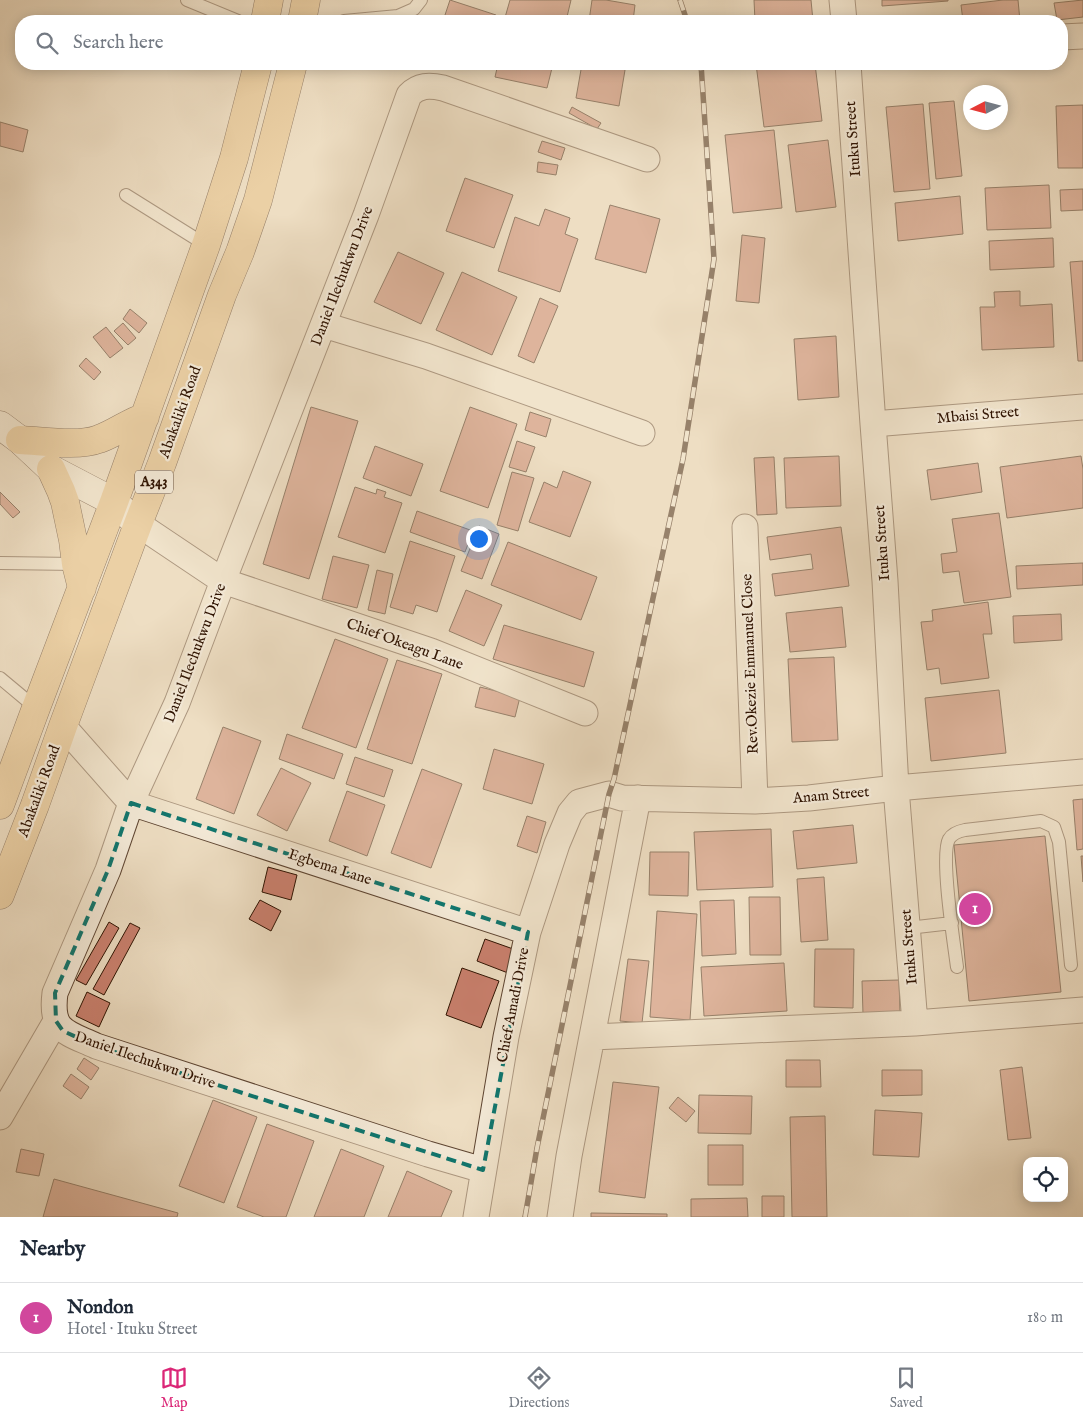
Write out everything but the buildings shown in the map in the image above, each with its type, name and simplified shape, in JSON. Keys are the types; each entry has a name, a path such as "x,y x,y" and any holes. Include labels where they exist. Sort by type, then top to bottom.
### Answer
{"highway":[{"path":"266,15 269,0"},
{"path":"303,15 306,0"},
{"name":"Abakaliki Road","path":"0,805 36,708 79,576 114,502 146,417 234,158 256,70"},
{"name":"Abakaliki Road","path":"0,895 162,463 201,351 240,252 258,200 290,70"},
{"path":"10,432 58,442 80,442 98,440 114,433 132,421 146,417"},
{"path":"51,469 65,502 79,576"}],"main road":[{"path":"10,432 51,469 114,502 138,524"}],"street":[{"path":"842,0 843,15"},
{"path":"1068,37 1083,36"},
{"name":"Ituku Street","path":"848,70 885,581 896,788 915,1022"},
{"name":"Daniel Ilechukwu Drive","path":"483,1170 418,1151 96,1046 63,1031 56,1021 53,1005 55,993 108,870 131,804 177,703 366,215 409,95 422,86 443,88 647,159"},
{"path":"324,325 426,356 642,433"},
{"name":"Mbaisi Street","path":"873,424 1083,407"},
{"name":"Chief Okeagu Lane","path":"138,524 223,581 431,651 586,713"},
{"name":"Rev.Okezie Emmanuel Close","path":"745,527 755,800"},
{"path":"63,726 131,804"},
{"name":"Anam Street","path":"579,802 609,794 622,798 755,800 809,798 896,788 1083,772"},
{"path":"560,1217 569,1156 638,798"},
{"name":"Chief Amadi Drive","path":"476,1217 506,1038 528,932 557,844 570,813 579,802"},
{"name":"Egbema Lane","path":"131,804 528,932"},
{"path":"592,1037 915,1022 1083,1010"},
{"path":"0,1117 56,1021"}],"lane":[{"path":"186,0 223,15"},
{"path":"400,15 414,9 421,0"},
{"path":"126,195 206,245"},
{"path":"0,563 79,576"},
{"path":"0,678 36,708"},
{"path":"956,967 947,886 946,856 949,839 958,832 965,830 1041,821 1054,827 1059,842 1071,966"},
{"path":"908,928 952,924"}],"highlighted area":[{"path":"131,803 528,932 483,1170 96,1046 63,1031 56,1021 55,993 108,870"}],"railway":[{"path":"680,0 685,15"},
{"path":"525,1217 537,1148 609,794 614,779 683,459 714,259 701,70"}],"place":[{"name":"Nondon","path":"975,909"}]}
